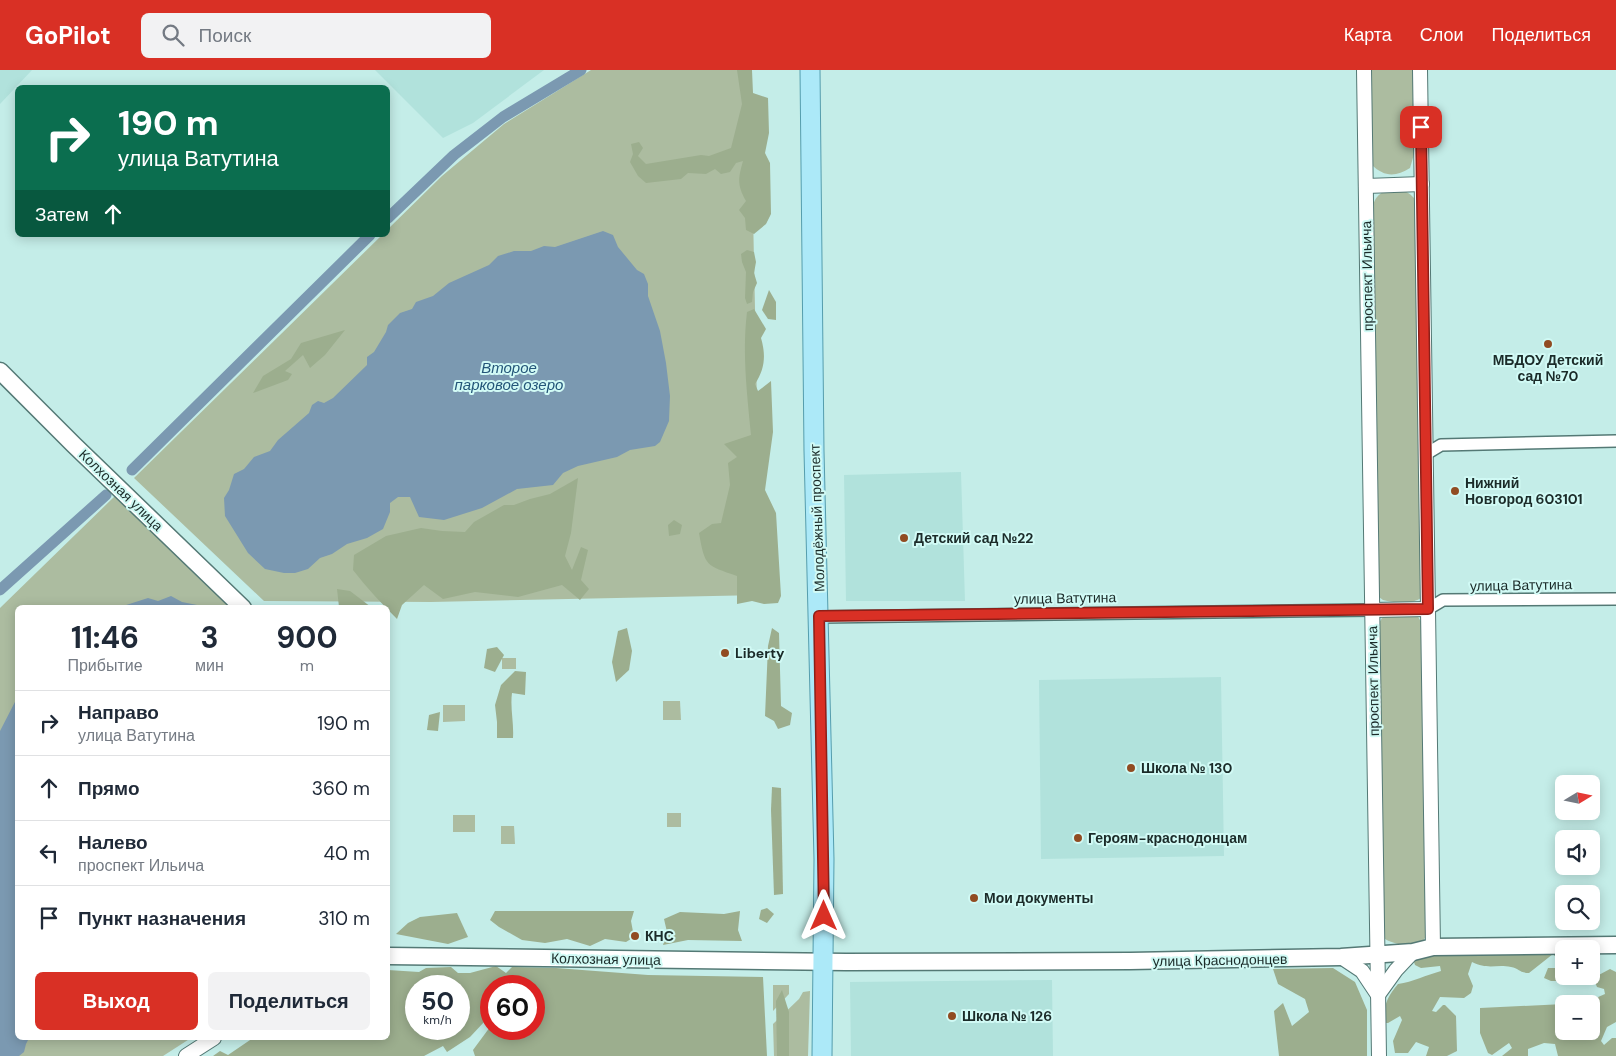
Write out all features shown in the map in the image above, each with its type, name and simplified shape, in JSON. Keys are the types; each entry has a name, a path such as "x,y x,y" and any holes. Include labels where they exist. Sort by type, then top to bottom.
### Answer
{"main road":[{"name":"Молодёжный проспект","path":"810,70 814,431 824,860 822,1056"},
{"name":"Колхозная улица","path":"0,371 240,605"},
{"name":"улица Краснодонцев","path":"824,962 1140,961 1341,957 1413,952 1433,947 1616,945"},
{"name":"Колхозная улица","path":"390,956 824,962"}],"street":[{"name":"проспект Ильича","path":"1364,70 1379,1056"},
{"path":"1420,70 1433,947"},
{"path":"1366,186 1422,184"},
{"path":"1426,454 1441,444 1616,441"},
{"name":"улица Ватутина","path":"1428,609 1443,600 1616,599"},
{"path":"1372,610 1428,609"},
{"name":"улица Ватутина","path":"819,616 1372,610"},
{"path":"1341,957 1362,971 1378,996 1396,970 1413,952"},
{"path":"186,1056 211,1040"}],"shaded area":[{"path":"0,70 32,70 18,85 15,85 15,88 0,104"},
{"path":"375,70 544,70 473,123 443,138"},
{"name":"Детский сад №22","path":"961,472 965,601 846,601 844,475"},
{"name":"Школа № 130","path":"1221,677 1224,856 1041,859 1039,680"},
{"name":"Школа № 126","path":"1052,980 1053,1056 851,1056 850,982"}],"green space":[{"path":"591,70 750,70 761,595 431,602 264,601 134,478 380,237 390,237 390,227 442,176 504,124"},
{"path":"737,70 752,70 753,93 768,98 769,133 765,153 770,163 771,214 766,224 754,234 746,230 745,218 739,210 746,201 739,182 743,161 736,163 730,172 721,174 715,169 706,174 688,173 681,179 646,183 638,176 630,162 633,154 631,144 639,142 643,148 638,156 646,164 701,155 709,156 731,148 742,104"},
{"path":"1368,70 1415,70 1415,151 1410,168 1400,173 1386,174 1372,165"},
{"path":"1388,190 1408,193 1417,202 1422,597 1418,600 1403,603 1383,600 1379,597 1377,590 1372,210 1377,197"},
{"path":"747,250 754,252 756,262 754,273 757,283 753,292 752,302 747,304 745,298 746,272 741,254"},
{"path":"769,290 776,302 776,320 768,319 762,310"},
{"path":"754,309 766,329 761,338 764,350 763,367 755,384 758,391 771,381 773,432 765,490 776,513 781,596 778,603 764,604 752,601 737,604 737,576 713,567 705,559 699,533 712,524 721,523 730,485 728,463 737,457 724,444 751,435 745,343 747,312"},
{"path":"345,330 325,355 310,368 303,355 285,371 292,374 288,380 253,393 263,376 291,359 301,343"},
{"path":"578,478 571,533 565,556 572,570 581,547 588,550 581,580 589,589 580,600 562,585 518,597 475,592 443,599 424,585 402,605 397,619 390,612 390,605 384,605 353,570 354,555 386,536 421,528 465,532 474,522 504,505 514,505 550,494"},
{"path":"115,496 229,605 15,605 15,1040 188,1040 163,1056 0,1056 0,608"},
{"path":"674,520 682,525 680,534 669,536 668,525"},
{"path":"337,589 350,591 368,605 339,605"},
{"path":"1386,615 1417,615 1423,625 1427,930 1422,941 1411,945 1399,944 1384,938 1379,623"},
{"path":"627,628 632,651 629,670 616,682 612,662 618,631"},
{"path":"772,628 779,633 781,706 792,713 790,725 778,729 774,721 765,716 768,646"},
{"path":"497,647 504,655 495,672 484,668 487,649"},
{"path":"502,658 516,658 516,669 502,669"},
{"path":"515,671 526,672 525,695 512,693 513,738 497,738 495,705 501,685"},
{"path":"663,701 680,701 681,720 663,720"},
{"path":"443,705 465,705 465,721 443,722"},
{"path":"440,712 438,731 427,730 429,715"},
{"path":"772,787 781,788 783,894 774,895 771,810"},
{"path":"667,813 681,813 681,827 667,827"},
{"path":"453,815 475,815 475,832 453,832"},
{"path":"501,826 514,826 515,844 501,844"},
{"path":"767,908 774,914 767,923 759,919 761,910"},
{"path":"495,911 634,911 631,921 634,937 626,942 605,939 590,946 567,939 545,943 522,940 490,920"},
{"path":"740,911 738,930 742,941 688,940 663,945 667,932 664,919 680,912 724,914"},
{"path":"457,913 468,937 448,944 396,934 408,923 420,917"},
{"path":"1555,950 1555,956 1553,954 1529,973 1506,966 1483,966 1472,962 1468,974 1473,986 1471,993 1464,998 1440,997 1432,1011 1436,1012 1445,1005 1456,1016 1457,1051 1447,1056 1426,1056 1429,1047 1416,1042 1408,1053 1395,1053 1393,1041 1402,1020 1400,1016 1385,1023 1385,1007 1391,993 1398,984 1441,971 1440,966 1421,968 1415,965 1413,959 1421,952"},
{"path":"496,966 506,973 512,967 556,968 648,975 763,977 767,1056 475,1056 473,1050 480,1040 545,1040 545,975 480,975 480,1026 470,1037 470,975 405,975 405,1040 465,1040 447,1052 443,1046 424,1056 213,1056 220,1051 228,1055 250,1040 390,1040 390,970 419,972 426,968 451,967 458,973 470,973"},
{"path":"1333,968 1355,982 1367,1010 1367,1056 1279,1056 1274,1011 1283,1003 1292,1026 1309,1012 1305,999 1278,984 1273,969"},
{"path":"1548,968 1555,968 1555,981 1544,978"},
{"path":"1610,969 1616,972 1616,1022 1607,1027 1601,1041 1604,1045 1612,1038 1616,1038 1616,1056 1558,1056 1555,1044 1544,1043 1528,1049 1528,1056 1502,1056 1512,1048 1509,1043 1492,1055 1488,1053 1480,1033 1480,1008 1555,1004 1555,1040 1600,1040 1600,996 1605,994 1604,989 1596,985 1600,985 1600,974"},
{"path":"773,985 789,985 789,994 773,1011"},
{"path":"782,990 789,1012 789,1056 777,1056 776,1001"},
{"path":"810,991 808,1056 774,1056 773,1024 799,999 803,992"}],"water":[{"name":"Второе парковое озеро","path":"603,231 613,235 618,247 637,270 644,274 648,284 648,296 660,331 670,396 669,421 660,442 655,446 630,450 617,457 578,466 563,473 553,485 517,489 482,508 444,520 419,517 410,497 398,497 390,503 390,512 383,529 367,538 347,544 332,554 320,558 308,569 295,573 265,569 248,553 225,516 224,498 229,490 234,474 244,469 254,457 270,451 278,440 309,413 312,405 318,401 324,403 333,398 367,365 367,357 374,352 388,325 400,313 412,309 416,302 433,296 449,283 489,265 498,256 514,251 531,251 544,246 555,247"},
{"path":"171,596 182,602 197,605 126,605 148,598 158,601"},
{"path":"15,702 15,1040 28,1040 24,1052 19,1056 0,1056 0,731"}],"waterway":[{"path":"390,216 454,155 503,117 581,70"},
{"path":"132,470 368,237"},
{"path":"0,590 106,495"}],"place":[{"name":"МБДОУ Детский сад №70","path":"1548,344"},
{"name":"Нижний Новгород 603101","path":"1455,491"},
{"name":"Детский сад №22","path":"904,538"},
{"name":"Liberty","path":"725,653"},
{"name":"Школа № 130","path":"1131,768"},
{"name":"Героям-краснодонцам","path":"1078,838"},
{"name":"Мои документы","path":"974,898"},
{"name":"КНС","path":"635,936"},
{"name":"Школа № 126","path":"952,1016"}],"route":[{"path":"824,916 819,616 1428,609 1421,127"}]}
